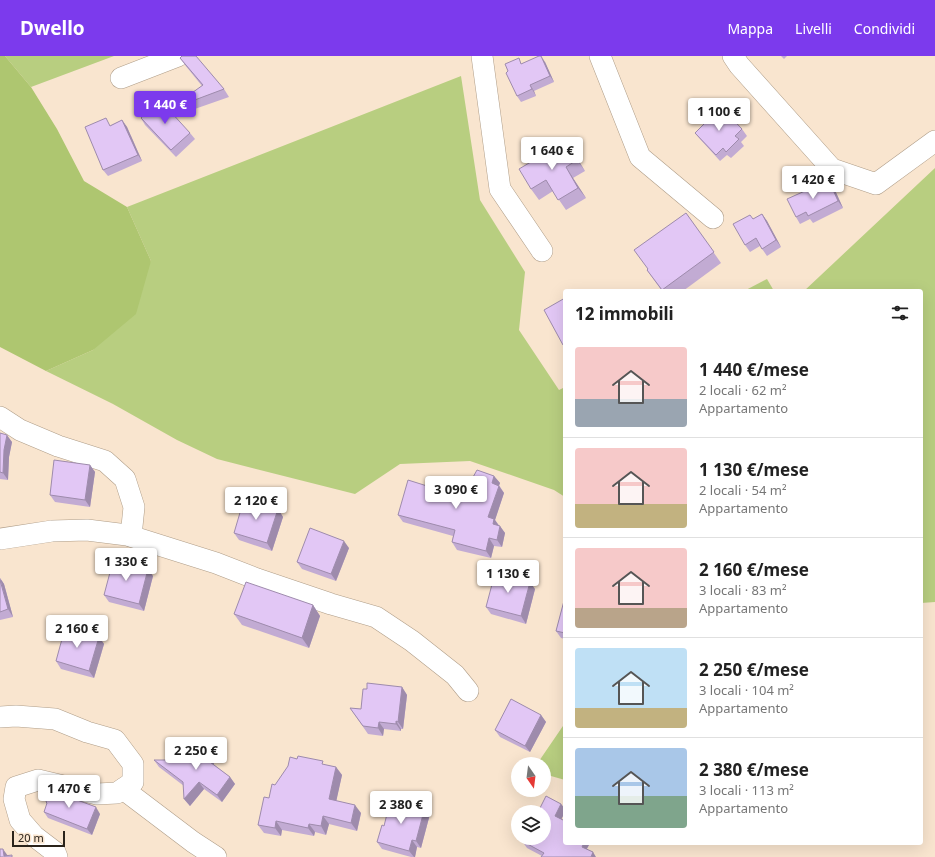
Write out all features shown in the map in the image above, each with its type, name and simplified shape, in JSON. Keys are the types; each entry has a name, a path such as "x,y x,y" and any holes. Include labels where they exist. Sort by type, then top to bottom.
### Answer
{"street":[{"path":"121,78 178,56"},
{"path":"482,56 500,189 542,251"},
{"path":"600,56 640,156 713,218"},
{"path":"733,56 739,65 832,169 876,184 935,141"},
{"path":"0,417 20,430 33,436 58,446 105,461 125,479 134,507 131,536"},
{"path":"0,539 52,531 88,530 131,536 216,563 257,579 331,604 376,617 412,640 455,675 468,692"},
{"path":"0,717 16,716 55,719 87,732 115,740 133,764 133,782 117,793 97,794 38,780 16,787 14,799 20,820 34,836 55,852 57,857"},
{"path":"123,789 193,842 216,857"}],"green space":[{"path":"0,56 5,56 31,87 57,129 84,181 127,207 151,261 136,314 93,350 46,371 0,347"},
{"path":"5,56 114,56 31,87"},
{"path":"461,76 480,200 525,272 519,330 559,390 563,388 563,496 554,490 470,461 400,464 355,494 217,459 177,440 113,404 46,371 93,350 151,261 127,207"},
{"path":"935,168 935,602 923,603 923,289 806,289"},
{"path":"767,279 773,289 748,289"},
{"path":"563,726 563,779 551,776 551,757 542,757"}],"building":[{"path":"182,56 196,56 224,89 184,104 182,100 203,85 180,58"},
{"path":"541,56 550,76 530,85 532,89 517,96 506,73 508,71 505,64 519,58 521,64"},
{"path":"160,100 190,133 171,150 141,118"},
{"path":"721,107 742,129 735,136 739,139 726,152 723,148 716,155 695,133"},
{"path":"106,118 110,126 122,120 138,155 103,170 85,127"},
{"path":"566,141 577,160 566,167 578,188 558,200 546,180 531,189 519,169"},
{"path":"829,181 838,201 808,216 806,212 796,217 787,199"},
{"path":"686,213 714,252 663,289 661,289 634,250"},
{"path":"762,214 776,240 762,249 756,238 745,245 733,224 750,215 753,219"},
{"path":"563,299 563,345 544,310"},
{"path":"0,433 7,435 4,450 3,473 0,472"},
{"path":"54,460 90,465 85,500 50,495"},
{"path":"477,470 494,476 492,483 499,486 488,517 494,519 493,524 500,526 497,540 489,538 486,551 452,542 455,530 398,515 408,480 462,497"},
{"path":"244,499 278,509 267,543 234,533"},
{"path":"310,528 344,541 331,574 297,562"},
{"path":"113,561 148,569 139,604 104,595"},
{"path":"495,573 530,582 521,616 486,607"},
{"path":"0,580 8,609 0,612"},
{"path":"246,582 313,605 302,638 234,614"},
{"path":"563,605 563,633 556,631"},
{"path":"65,628 99,637 89,671 56,661"},
{"path":"367,683 402,687 398,722 396,721 396,724 379,722 378,728 363,726 350,708 361,709 363,689 367,689"},
{"path":"511,699 541,715 525,746 495,730"},
{"path":"194,743 210,755 206,759 230,777 217,795 199,782 184,799 183,782 154,760 171,760 175,755 180,760 183,755 185,756"},
{"path":"298,756 323,761 322,764 336,767 329,799 355,805 351,823 323,816 321,826 309,824 308,828 276,821 275,828 258,825 264,797 269,798 272,784 275,785 288,766 290,757 297,759"},
{"path":"50,790 96,807 87,829 44,812"},
{"path":"546,797 548,797 561,804 555,816 563,820 563,845 583,845 582,847 593,852 591,857 541,857 544,853 529,845 551,845 551,805 542,805"},
{"path":"391,798 425,807 416,841 412,840 409,851 377,842 382,825 384,826"},
{"path":"0,849 3,849 4,856 12,855 12,857 0,857"}]}
